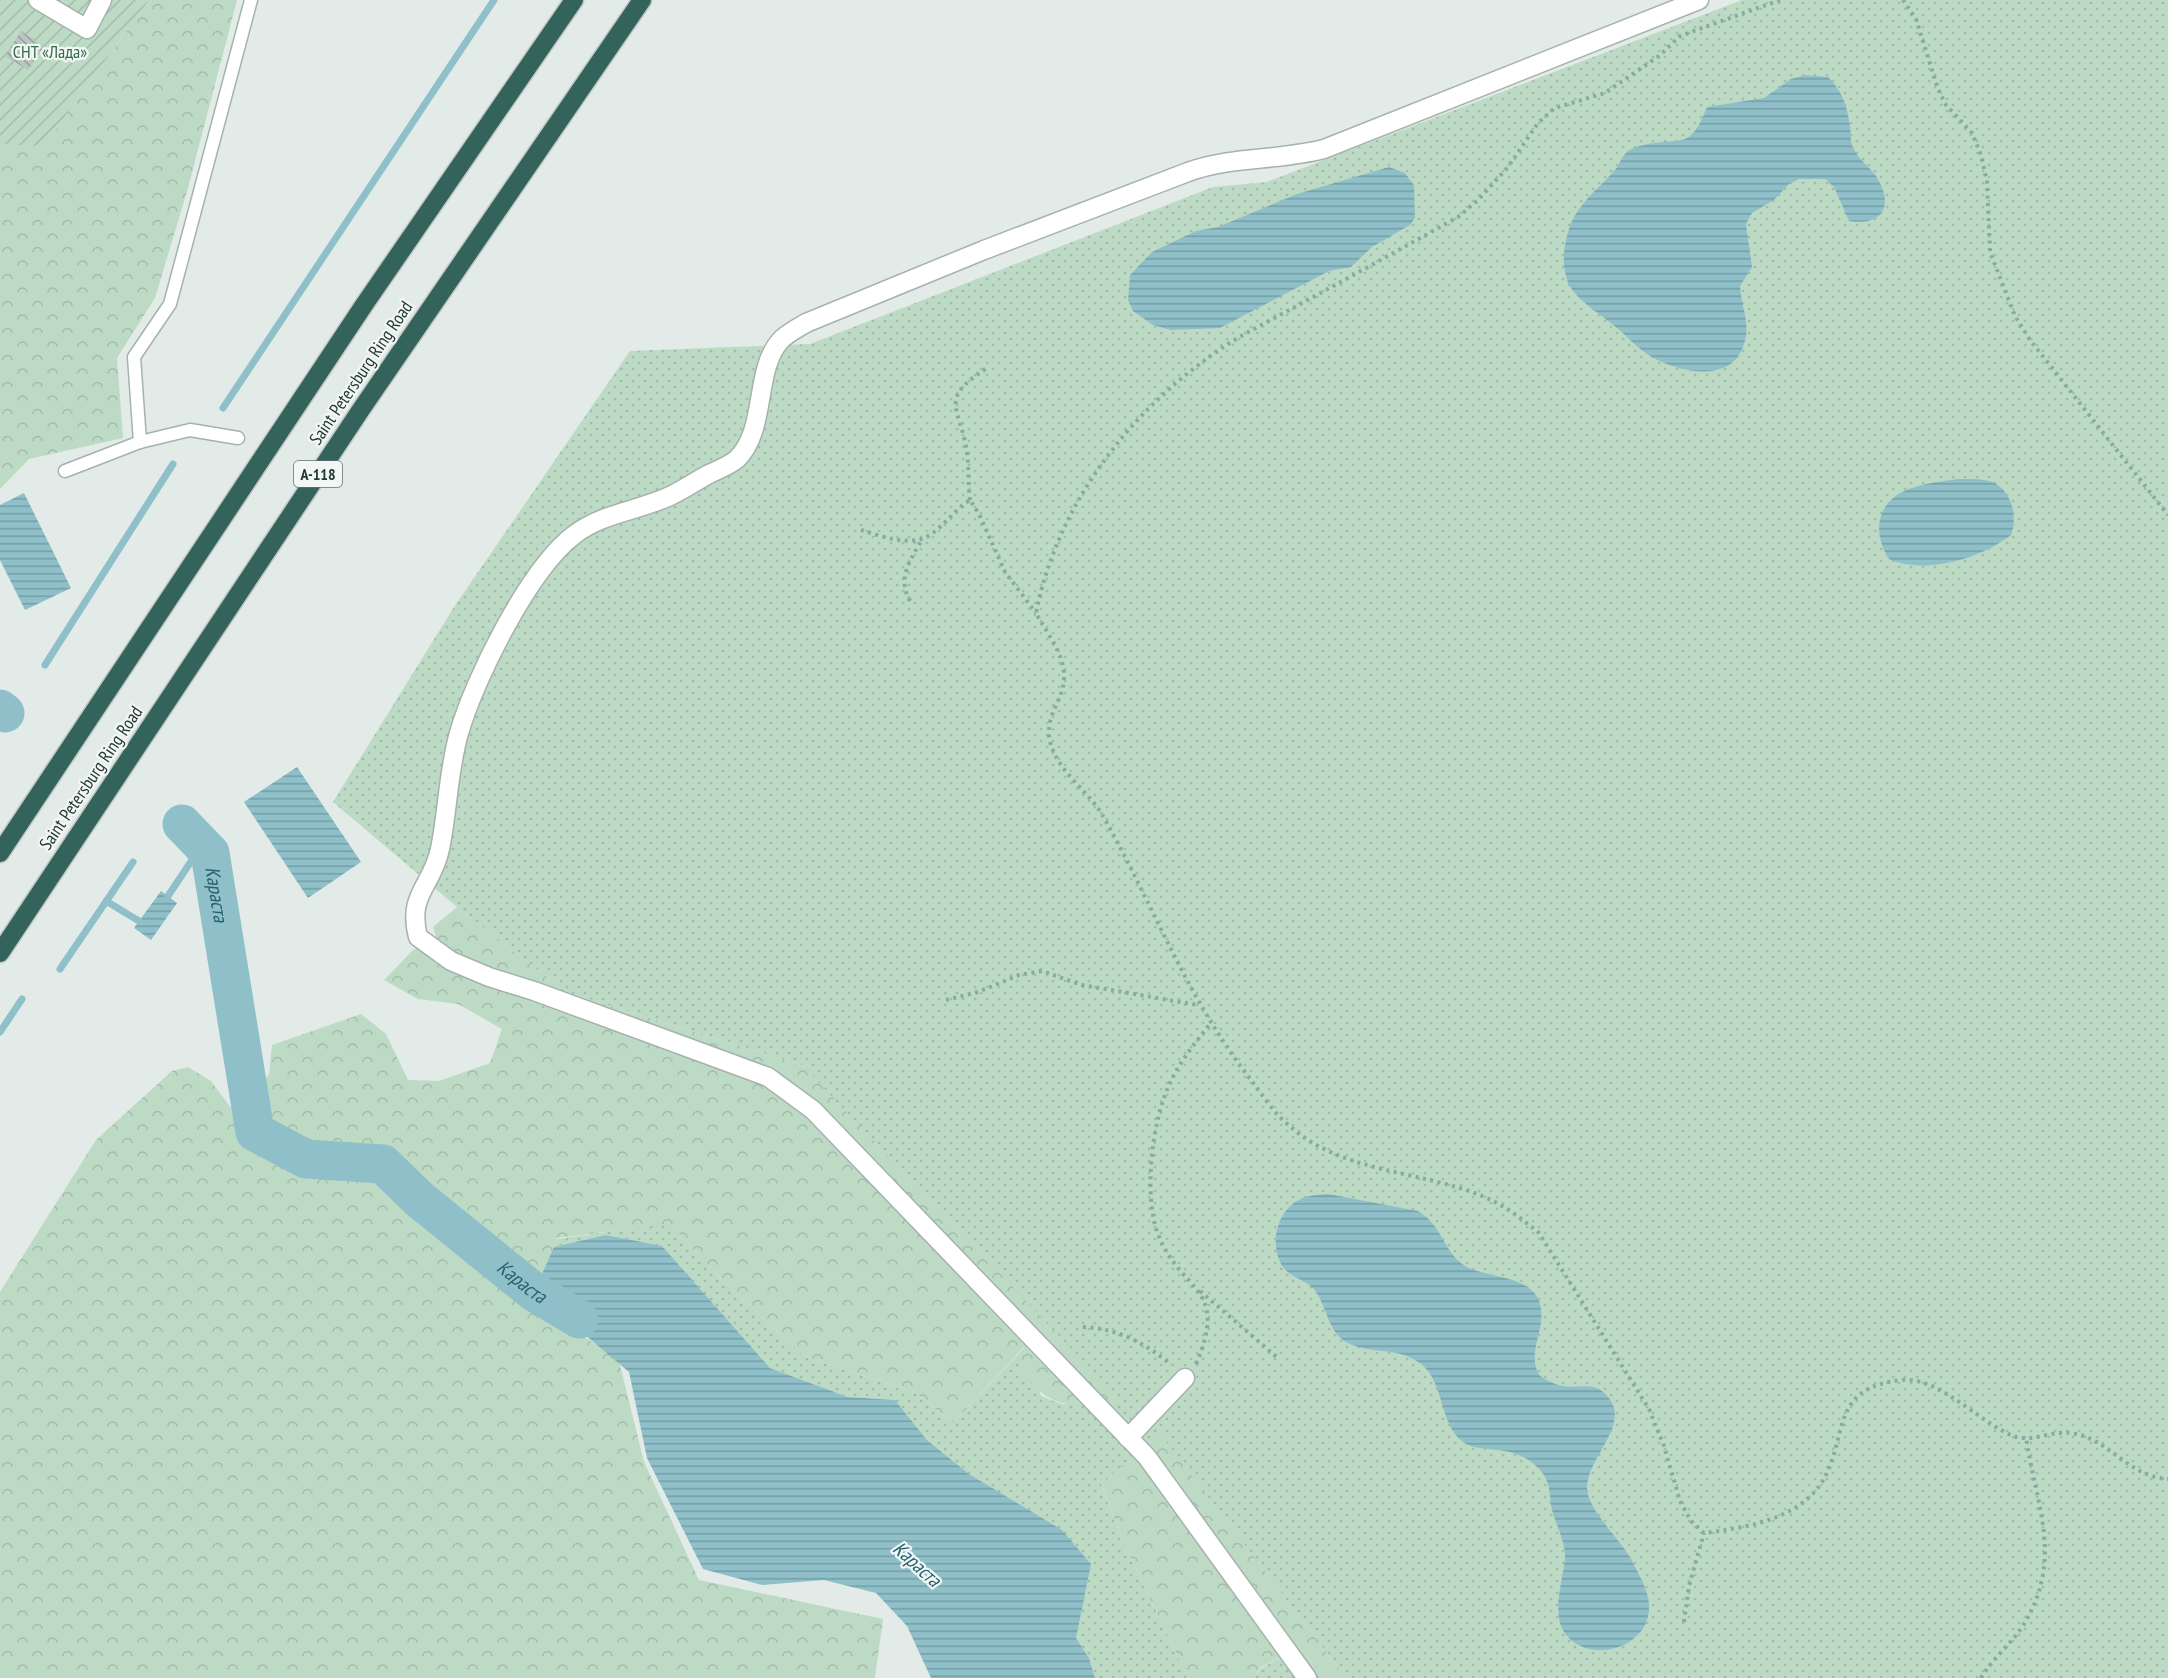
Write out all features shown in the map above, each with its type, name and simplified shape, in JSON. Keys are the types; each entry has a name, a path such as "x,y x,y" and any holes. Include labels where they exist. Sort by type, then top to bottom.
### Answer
{"highway":[{"name":"Saint Petersburg Ring Road","path":"0,853 364,305 573,0"},
{"name":"Saint Petersburg Ring Road","path":"0,953 360,411 642,0"}],"street":[{"path":"38,0 87,28 102,0"},
{"path":"1307,1678 1147,1457 813,1110 768,1077 534,991 489,977 451,961 418,937 413,917 440,851 450,773 460,731 481,678 529,588 554,552 575,533 609,516 669,497 737,459 748,441 770,359 780,341 806,323 984,250 1216,162 1294,156 1324,149 1700,0"},
{"path":"1128,1438 1185,1378"}],"lane":[{"path":"140,442 134,357 170,304 251,0"},
{"path":"65,471 140,442 190,430 238,438"}],"path":[{"path":"1036,613 1041,585 1058,540 1106,455 1139,418 1183,378 1223,348 1458,217 1478,200 1508,167 1538,123 1555,108 1605,93 1643,68 1680,36 1780,0"},
{"path":"1903,0 1916,19 1938,89 1946,105 1972,133 1981,155 1987,182 1990,252 2015,316 2030,340 2168,515"},
{"path":"987,368 962,386 955,404 967,452 970,500 979,514 1005,572 1036,613 1060,656 1065,676 1060,695 1050,717 1051,746 1070,776 1099,808 1210,1024 1258,1090 1292,1128 1318,1144 1378,1169 1448,1184 1483,1196 1515,1213 1539,1233 1649,1409 1664,1446 1680,1501 1691,1521 1704,1533"},
{"path":"910,601 904,582 909,561 921,541 934,533 959,507 970,500"},
{"path":"861,530 909,541 921,541"},
{"path":"946,1000 978,992 1019,975 1042,971 1082,985 1199,1005"},
{"path":"1210,1024 1188,1052 1170,1083 1159,1116 1150,1187 1152,1217 1158,1236 1182,1273 1279,1359"},
{"path":"1083,1327 1104,1328 1152,1348 1185,1378 1196,1365 1205,1343 1209,1313 1199,1290"},
{"path":"1704,1533 1754,1525 1780,1515 1812,1493 1822,1482 1829,1466 1844,1414 1862,1393 1876,1385 1903,1380 1930,1386 2016,1437 2072,1433 2105,1447 2144,1475 2168,1479"},
{"path":"1982,1678 2032,1609 2045,1569 2046,1544 2025,1437"},
{"path":"1684,1622 1689,1586 1704,1533"}],"green space":[{"name":"СНТ «Лада»","path":"0,0 149,0 43,147 0,144"},
{"path":"149,0 237,0 188,188 155,298 117,358 123,438 29,459 0,489 0,144 43,147"},
{"path":"1742,0 2168,0 2168,1678 1346,1678 1161,1436 1101,1483 1122,1540 1188,1678 1095,1678 1089,1658 1076,1638 1081,1604 1011,1501 969,1474 927,1440 895,1400 848,1397 770,1368 718,1312 605,1235 554,1247 557,1239 670,1223 720,1278 805,1357 914,1392 953,1423 1025,1347 1041,1396 1062,1404 1112,1404 802,1065 566,992 457,907 333,802 454,607 630,351 810,344 1213,187 1267,182"},
{"path":"457,907 566,992 802,1065 1118,1398 1113,1404 1071,1404 1052,1399 1033,1385 1021,1372 1024,1347 953,1423 914,1392 805,1357 720,1278 670,1224 557,1238 537,1303 619,1361 644,1462 699,1580 883,1619 875,1678 0,1678 0,1292 96,1140 172,1071 188,1067 211,1081 231,1108 269,1075 272,1045 361,1014 386,1034 408,1080 439,1081 490,1063 502,1029 458,1004 418,999 384,980 412,951 436,936 433,927"},
{"path":"1161,1435 1346,1678 1327,1678 1298,1647 1260,1668 1253,1678 1188,1678 1122,1540 1101,1482"},
{"path":"1298,1647 1327,1678 1253,1678 1260,1669"}],"water":[{"path":"1805,75 1828,77 1841,94 1847,112 1852,145 1873,172 1883,191 1885,200 1881,213 1868,221 1849,221 1834,187 1825,179 1799,179 1789,184 1774,200 1752,213 1746,224 1752,267 1740,286 1746,337 1737,357 1727,366 1701,372 1672,366 1647,354 1585,303 1571,288 1566,276 1564,257 1566,238 1575,216 1629,151 1644,145 1683,140 1695,131 1707,107 1764,98 1791,79"},
{"path":"1389,167 1405,173 1414,185 1415,218 1410,225 1372,247 1351,267 1329,271 1220,328 1171,330 1153,325 1133,311 1128,300 1130,275 1152,252 1196,231 1218,227 1297,194"},
{"path":"1958,479 1992,482 2004,491 2012,505 2014,520 2011,535 1984,551 1952,562 1919,565 1903,564 1889,559 1883,548 1879,527 1885,508 1891,500 1900,493 1917,486"},
{"path":"24,493 71,588 25,610 0,560 0,505"},
{"path":"297,767 361,862 308,898 244,802"},
{"path":"161,891 177,903 151,940 134,928"},
{"path":"1328,1194 1418,1211 1433,1224 1460,1262 1469,1268 1510,1279 1529,1288 1536,1295 1540,1304 1541,1322 1535,1349 1539,1375 1550,1382 1568,1387 1594,1387 1603,1392 1612,1403 1615,1415 1613,1426 1594,1463 1587,1488 1592,1505 1631,1559 1648,1596 1647,1621 1631,1641 1606,1650 1592,1650 1580,1646 1569,1638 1563,1629 1558,1609 1565,1550 1552,1511 1547,1482 1540,1470 1517,1454 1470,1446 1463,1442 1450,1425 1434,1382 1429,1372 1421,1364 1403,1355 1355,1346 1346,1342 1335,1331 1313,1288 1283,1267 1276,1250 1276,1240 1284,1214 1300,1199"},
{"path":"605,1235 662,1246 770,1368 848,1397 895,1400 927,1440 969,1474 1062,1530 1091,1564 1076,1638 1089,1658 1095,1678 931,1678 907,1626 876,1593 824,1580 762,1585 703,1569 647,1458 629,1372 534,1292 554,1247"}],"building":[{"path":"21,31 44,46 28,70 5,56"}],"waterway":[{"path":"223,408 494,0"},
{"path":"45,665 173,464"},
{"name":"Караста","path":"0,709 5,713"},
{"name":"Караста","path":"182,824 210,853 255,1132 306,1159 383,1164 419,1199 534,1292 579,1319"},
{"path":"168,896 202,845"},
{"path":"60,969 133,862"},
{"path":"106,901 139,921"},
{"path":"0,1032 22,999"}]}
